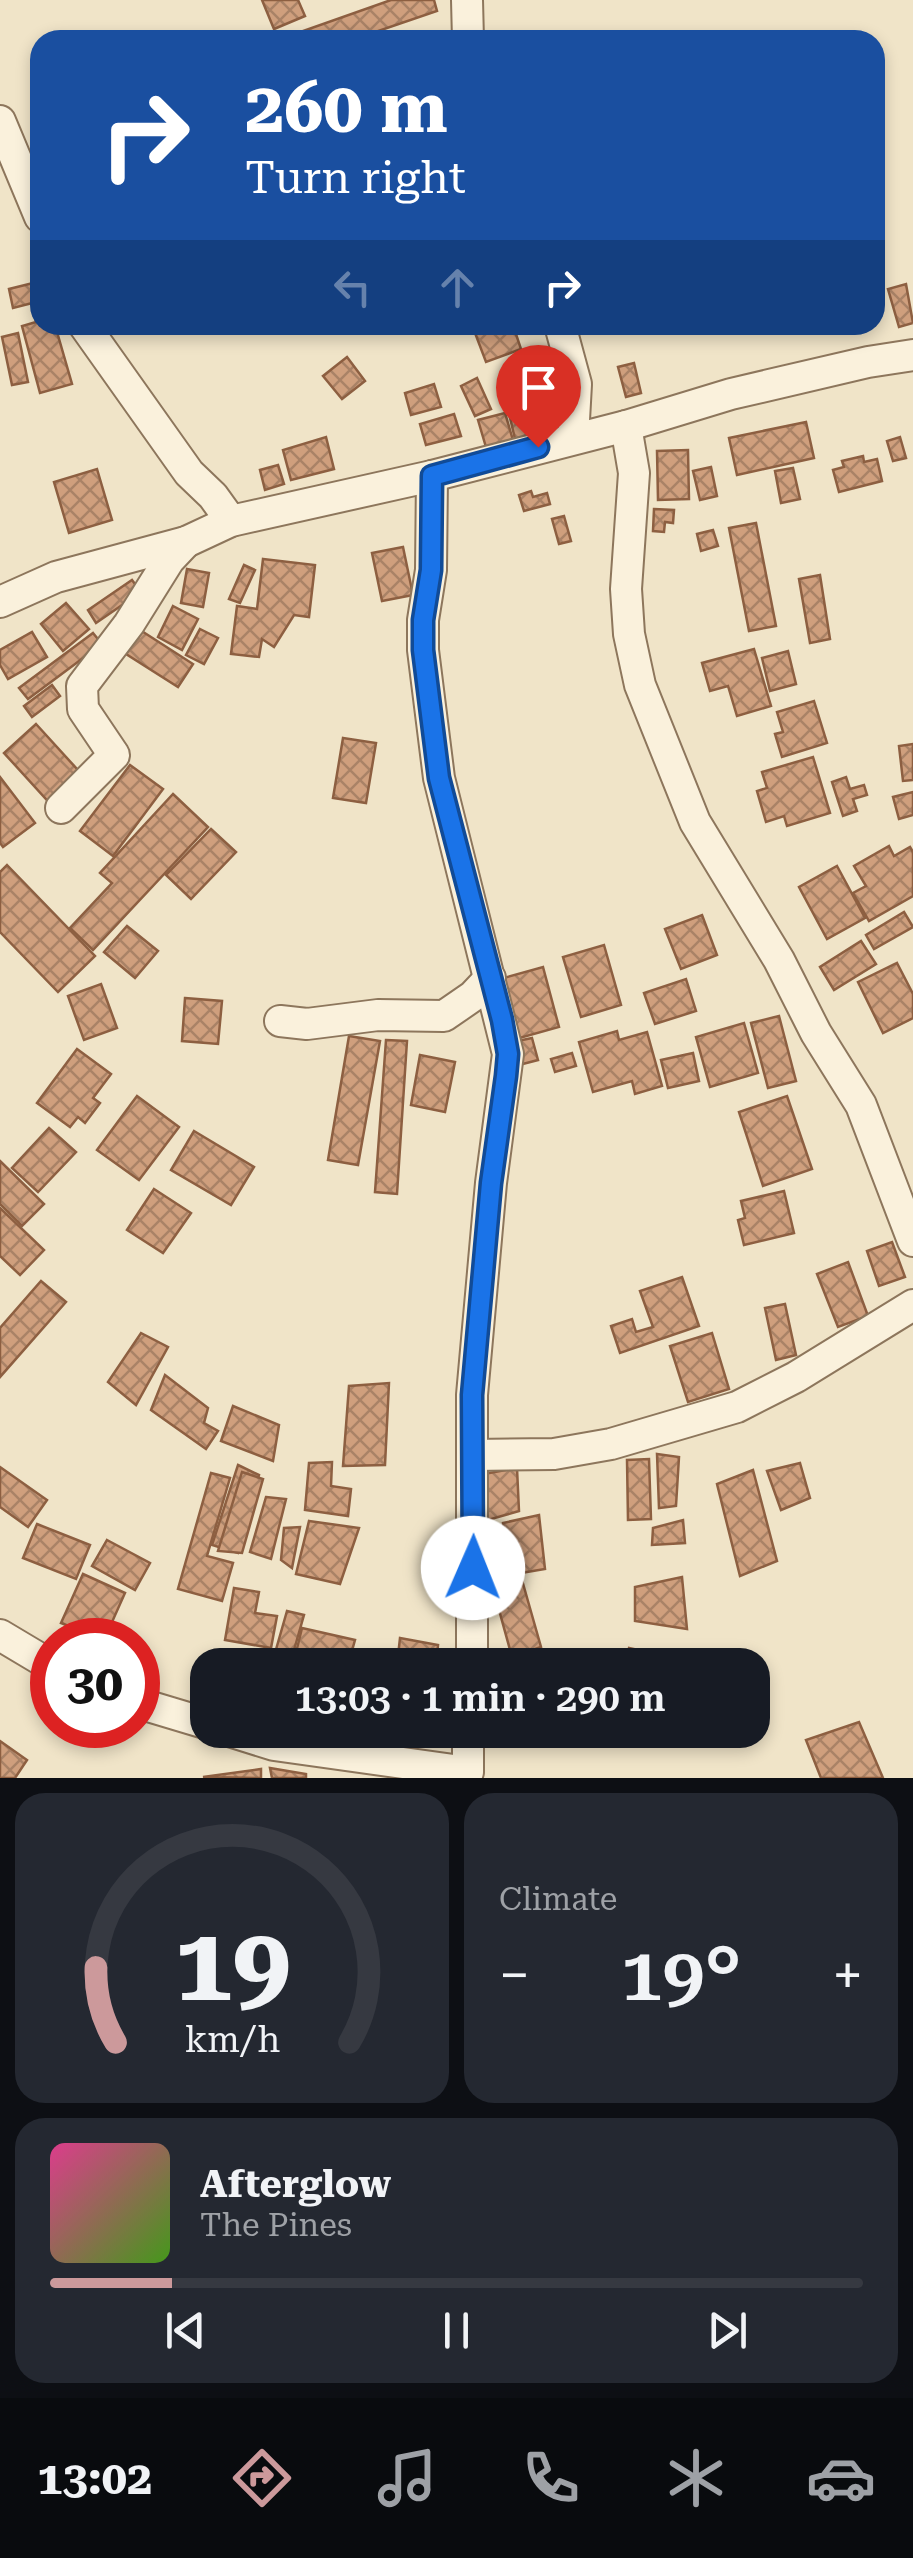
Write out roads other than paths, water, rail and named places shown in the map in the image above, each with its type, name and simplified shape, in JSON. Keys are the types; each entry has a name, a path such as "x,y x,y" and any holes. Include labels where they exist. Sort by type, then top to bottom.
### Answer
{"street":[{"path":"467,0 468,30"},
{"path":"0,121 8,160 30,199"},
{"path":"91,335 189,473 214,496 231,522"},
{"path":"563,335 576,384 573,438"},
{"path":"0,602 56,577 186,542 231,522 432,476 626,426 731,394 868,362 913,356"},
{"path":"626,426 634,474 626,588 629,634 640,686 695,822 861,1105 913,1241"},
{"path":"432,476 431,570 423,650 446,814 508,1054 491,1183 476,1357 472,1648"},
{"path":"61,808 114,755 83,709 82,686 186,542"},
{"path":"280,1022 307,1024 378,1014 444,1016 474,996 490,978"},
{"path":"473,1455 554,1454 592,1448 737,1408 796,1378 913,1305"},
{"path":"0,1635 30,1653"},
{"path":"160,1710 190,1719"},
{"path":"296,1748 468,1772 468,1748"}]}
